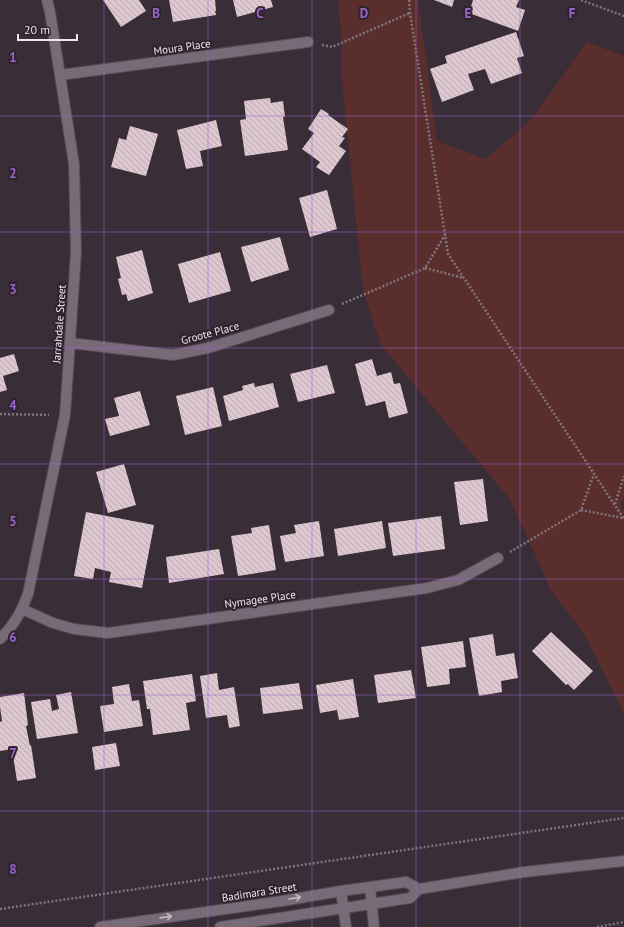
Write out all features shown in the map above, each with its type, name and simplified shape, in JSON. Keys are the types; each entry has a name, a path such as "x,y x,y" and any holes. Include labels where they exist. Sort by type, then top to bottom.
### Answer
{"street":[{"name":"Jarrahdale Street","path":"0,639 15,623 28,594 64,415 70,343 76,252 74,164 47,0"},
{"name":"Moura Place","path":"60,75 308,42"},
{"name":"Groote Place","path":"70,343 173,355 208,348 329,310"},
{"name":"Nymagee Place","path":"22,609 52,623 74,629 108,633 427,588 458,580 498,558"},
{"path":"220,927 410,898 419,890 524,872 624,861"},
{"name":"Badimara Street","path":"100,927 341,890 406,882 419,890"},
{"path":"370,887 374,927"},
{"path":"341,890 346,927"}],"path":[{"path":"410,0 410,13 448,254 624,519"},
{"path":"581,0 624,16"},
{"path":"308,42 332,47 410,13"},
{"path":"329,310 425,268 445,234"},
{"path":"425,268 464,278"},
{"path":"0,414 64,415"},
{"path":"498,558 581,510 594,473"},
{"path":"615,504 624,476"},
{"path":"581,510 624,519"},
{"path":"0,909 624,818"},
{"path":"597,927 624,922"}],"shaded area":[{"path":"338,0 418,0 437,141 485,159 529,122 587,42 624,56 624,495 621,505 624,511 624,716 619,703 583,632 551,591 509,498 381,345 363,291 342,81 342,43"}],"building":[{"path":"103,0 139,0 146,11 121,27"},
{"path":"169,0 215,0 216,15 173,22"},
{"path":"233,0 271,0 273,7 237,17"},
{"path":"434,0 454,0 452,7"},
{"path":"473,0 519,0 516,7 525,10 518,31 469,13"},
{"path":"516,32 524,56 517,58 522,73 491,84 485,69 468,74 474,90 442,102 430,69 447,63 445,56"},
{"path":"270,98 271,103 283,101 285,117 283,117 288,150 245,156 240,120 246,119 244,101"},
{"path":"321,109 348,129 342,137 345,138 339,146 346,151 329,175 316,167 320,162 302,149 314,133 308,129"},
{"path":"216,120 222,146 200,151 203,166 186,169 177,130"},
{"path":"130,126 158,134 146,176 111,167 119,138 126,140"},
{"path":"327,190 337,229 310,237 299,198"},
{"path":"280,237 289,270 251,282 241,247"},
{"path":"142,250 153,293 128,301 126,294 122,295 118,279 121,278 116,257"},
{"path":"220,252 231,291 189,303 178,264"},
{"path":"14,354 19,371 3,376 7,390 0,392 0,358"},
{"path":"372,359 377,376 391,372 394,384 400,383 408,413 389,418 385,401 366,406 355,364"},
{"path":"327,365 335,393 298,402 290,374"},
{"path":"254,383 255,387 273,383 279,407 229,421 223,396 243,390 242,386"},
{"path":"213,387 222,426 185,435 176,396"},
{"path":"140,391 150,425 110,436 105,419 119,416 114,398"},
{"path":"124,464 136,505 108,513 96,472"},
{"path":"483,479 488,521 460,525 454,482"},
{"path":"86,512 154,525 142,588 109,582 111,572 95,568 93,579 74,576"},
{"path":"441,516 445,549 393,556 388,523"},
{"path":"319,521 324,556 285,562 280,536 296,533 294,525"},
{"path":"382,521 386,548 338,556 334,529"},
{"path":"269,525 276,570 238,576 231,536 252,533 251,528"},
{"path":"219,549 224,574 169,583 166,557"},
{"path":"551,632 593,671 574,690 568,684 566,685 532,651"},
{"path":"493,634 496,656 514,653 518,678 501,681 502,692 479,696 469,638"},
{"path":"463,641 466,667 449,669 450,684 427,687 421,647"},
{"path":"411,670 416,698 378,703 374,675"},
{"path":"217,673 219,690 234,687 240,726 229,728 227,715 206,718 200,676"},
{"path":"192,674 196,701 186,703 190,730 153,735 150,709 147,709 143,681"},
{"path":"353,679 359,717 339,720 337,710 320,713 316,685"},
{"path":"299,683 303,709 263,714 260,688"},
{"path":"129,684 132,701 139,700 143,726 104,732 100,706 114,704 112,687"},
{"path":"71,692 78,733 37,739 31,702 50,699 52,711 59,709 56,695"},
{"path":"24,693 28,725 26,726 30,746 31,745 36,778 17,781 12,749 0,751 0,722 2,721 0,697"},
{"path":"116,743 120,766 95,770 92,747"}]}
